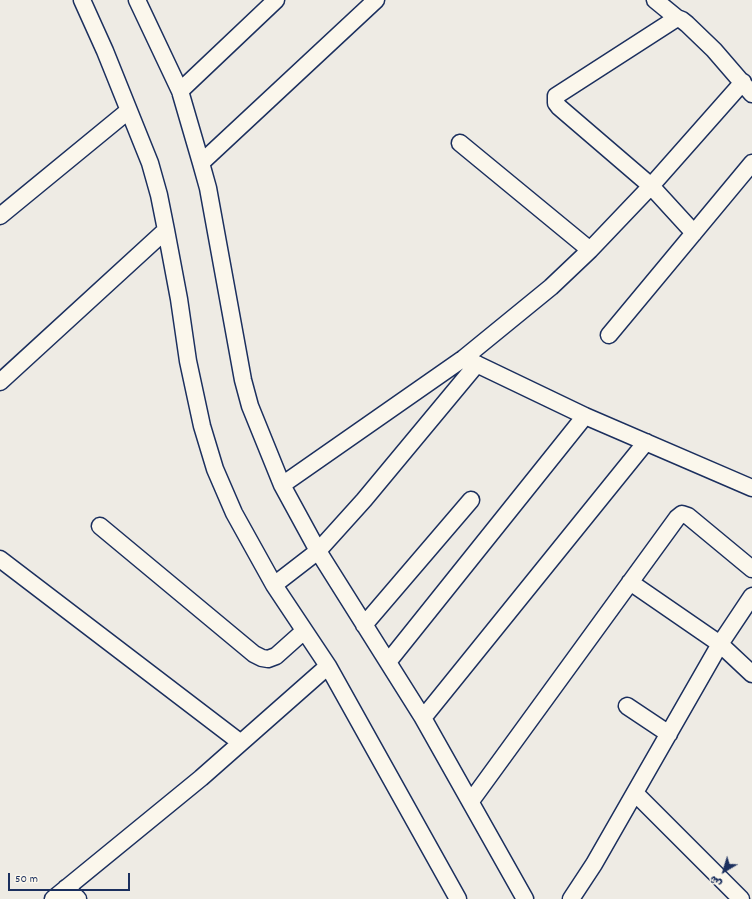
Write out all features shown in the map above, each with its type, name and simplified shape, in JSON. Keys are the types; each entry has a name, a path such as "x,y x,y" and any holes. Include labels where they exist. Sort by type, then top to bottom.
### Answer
{"street":[{"path":"82,0 105,51 150,163 159,195 180,299 188,361 202,426 215,470 234,513 274,585 328,666 458,899"},
{"path":"137,0 180,91 208,188 236,343 248,400 282,485 313,555 364,625 423,718 525,899"},
{"path":"180,91 276,0"},
{"path":"201,163 376,0"},
{"path":"282,485 471,361 590,250 747,88 698,34 656,0"},
{"path":"677,18 558,94 555,99 559,107 651,186 694,233"},
{"path":"0,216 128,111"},
{"path":"460,143 590,250"},
{"path":"609,335 752,163"},
{"path":"0,382 166,230"},
{"path":"274,585 313,555 364,500 471,361"},
{"path":"471,361 585,416 752,488"},
{"path":"388,662 585,416"},
{"path":"423,718 646,442"},
{"path":"364,625 471,500"},
{"path":"471,801 676,518 682,514 688,516 752,568"},
{"path":"100,526 254,654 262,658 276,656 304,631"},
{"path":"0,558 241,743"},
{"path":"630,582 720,644 752,674"},
{"path":"572,899 594,864 720,644 751,600"},
{"path":"53,899 201,778 328,666"},
{"path":"627,706 669,734"},
{"path":"635,793 741,899"},
{"path":"66,888 78,899"}]}
